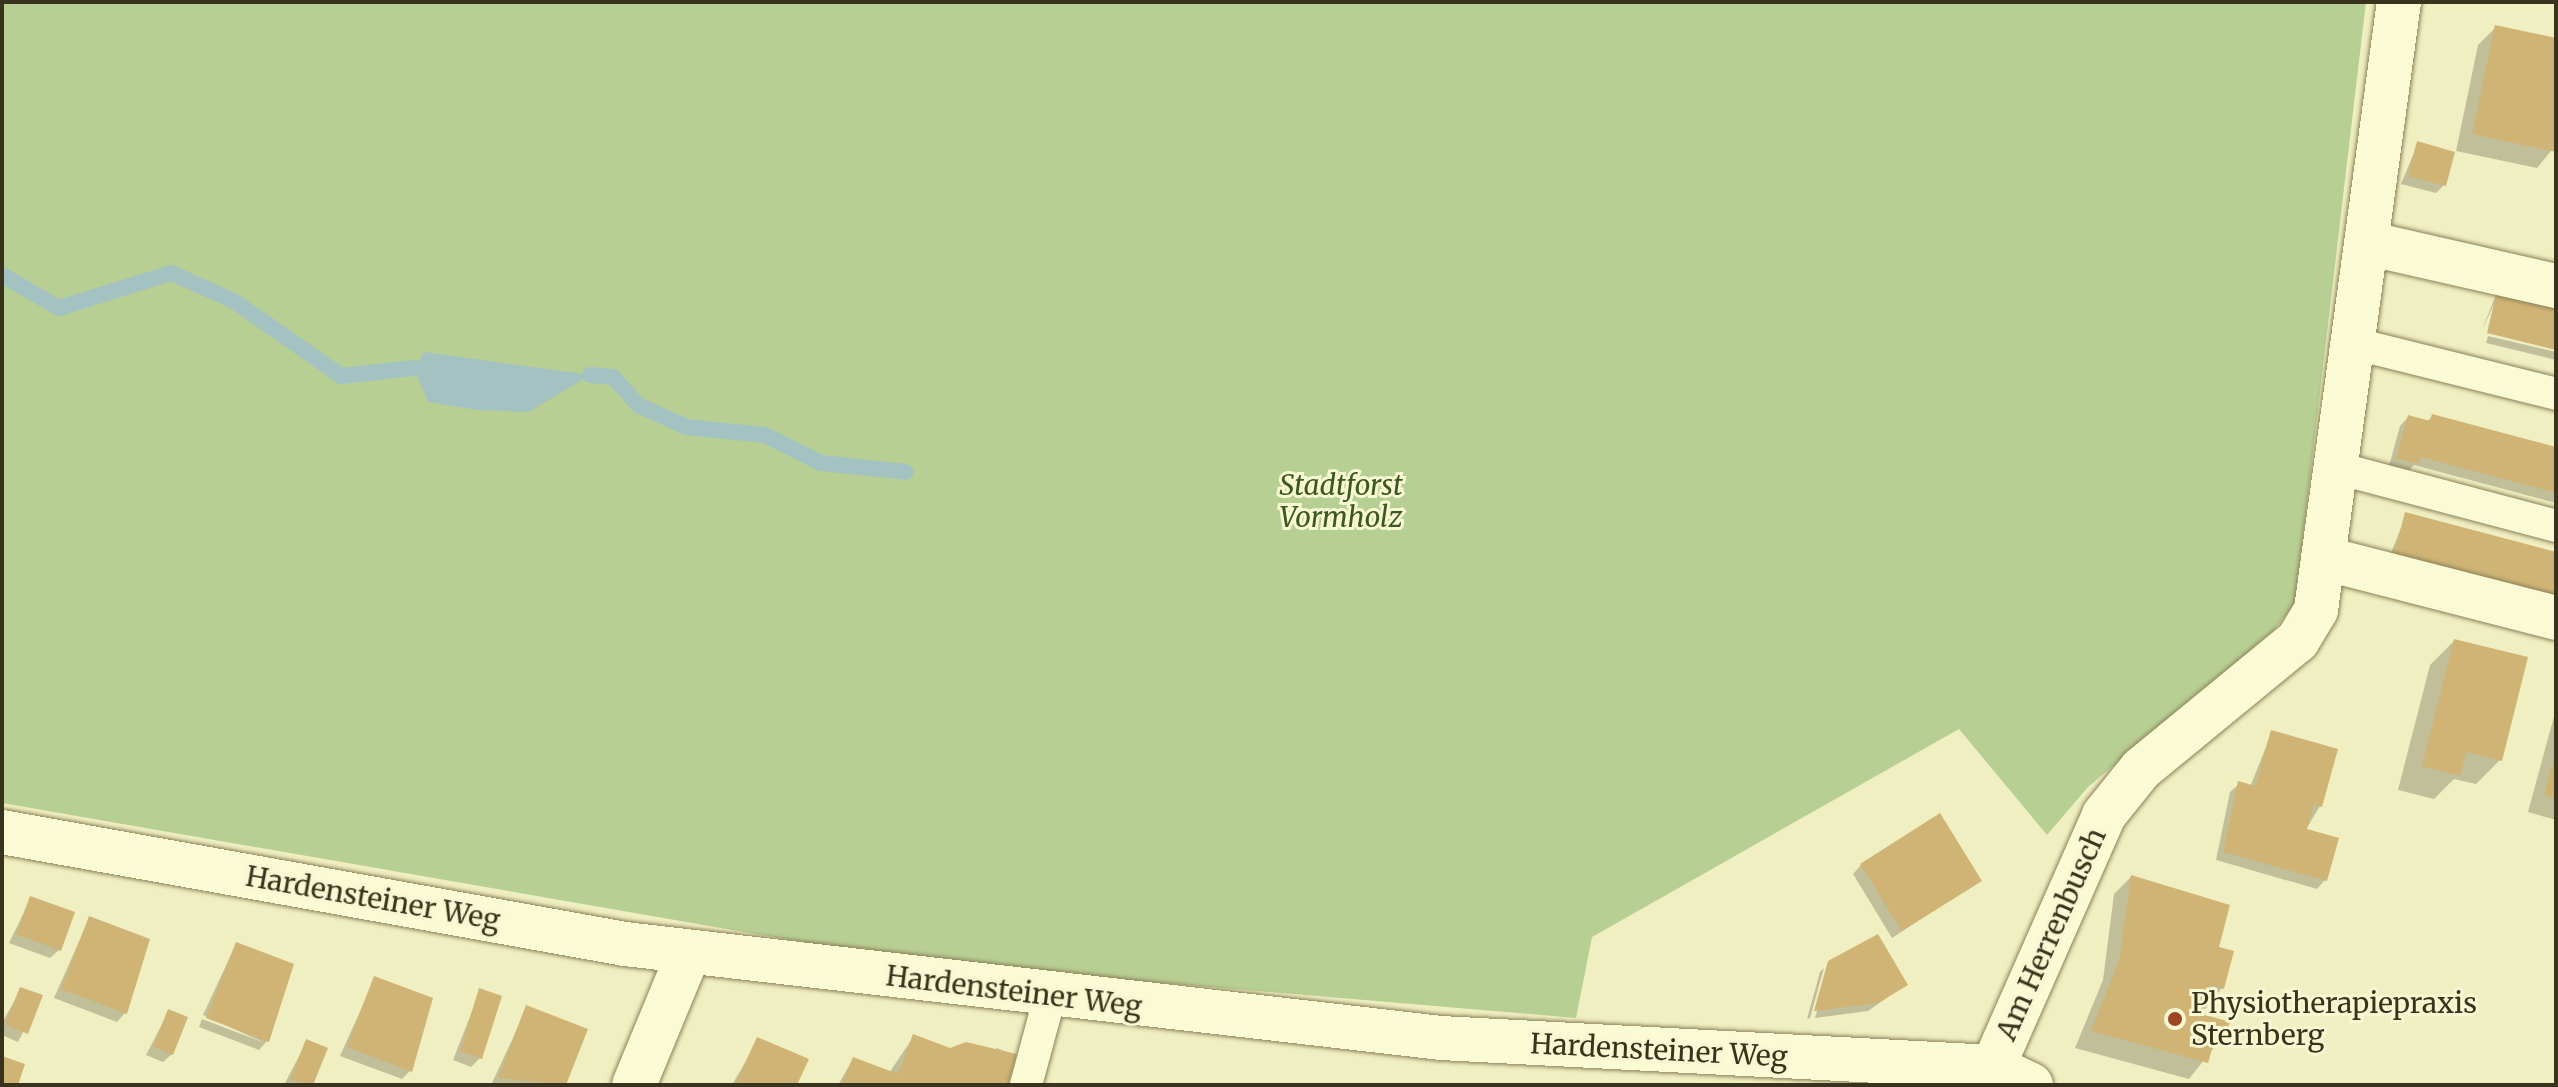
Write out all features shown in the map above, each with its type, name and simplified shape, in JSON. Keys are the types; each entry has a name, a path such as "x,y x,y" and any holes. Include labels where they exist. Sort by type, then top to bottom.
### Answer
{"street":[{"name":"Am Herrenbusch","path":"1993,1076 2104,815 2141,769 2298,640 2316,610 2371,244 2399,2"},
{"path":"2371,244 2556,286"},
{"path":"2323,558 2556,618"},
{"name":"Hardensteiner Weg","path":"2,832 689,952 1050,996 1441,1038 1993,1076"},
{"path":"634,1085 689,952"}],"lane":[{"path":"2356,344 2556,394"},
{"path":"2337,468 2556,526"},
{"path":"1026,1085 1050,996"}],"green space":[{"name":"Stadtforst Vormholz","path":"2,2 2366,2 2295,604 2273,631 2088,787 2047,835 1959,729 1592,937 1576,1018 917,962 2,803"}],"water":[{"path":"424,352 590,375 529,412 477,410 428,402 414,368"}],"building":[{"path":"2495,25 2556,38 2556,152 2472,134"},
{"path":"2417,141 2455,152 2446,186 2408,176"},
{"path":"2497,290 2556,304 2556,350 2487,333"},
{"path":"2432,414 2556,447 2556,493 2421,457 2418,464 2396,458 2408,415 2430,421"},
{"path":"2405,512 2556,552 2556,598 2394,555"},
{"path":"2454,639 2528,657 2502,761 2466,752 2460,776 2422,766"},
{"path":"2271,730 2338,749 2322,807 2314,805 2307,829 2339,838 2327,881 2223,852 2238,781 2255,786"},
{"path":"2556,754 2556,799 2544,795"},
{"path":"1940,813 1982,881 1902,931 1860,864"},
{"path":"2131,875 2230,905 2219,947 2234,951 2224,989 2210,985 2202,1014 2230,1022 2226,1036 2216,1034 2208,1063 2091,1031 2119,961"},
{"path":"30,896 75,912 61,951 16,934"},
{"path":"89,916 150,939 127,1014 61,989"},
{"path":"1878,934 1908,985 1878,1003 1814,1011 1828,961"},
{"path":"236,942 294,964 269,1042 206,1018"},
{"path":"374,976 433,998 412,1072 347,1047"},
{"path":"20,987 43,995 28,1034 5,1025"},
{"path":"479,988 502,996 482,1059 460,1051"},
{"path":"526,1005 588,1029 566,1085 498,1078"},
{"path":"168,1009 188,1017 173,1055 153,1047"},
{"path":"913,1034 950,1048 966,1042 1017,1054 1008,1085 841,1085 853,1057 898,1074"},
{"path":"757,1037 809,1059 797,1085 735,1085"},
{"path":"306,1039 328,1048 313,1085 290,1080"},
{"path":"2,1056 25,1064 18,1085 2,1085"}],"waterway":[{"path":"2,275 59,308 171,273 234,301 341,376 414,368"},
{"path":"590,375 613,377 638,405 686,427 765,435 821,463 906,472"}],"place":[{"name":"Physiotherapiepraxis Sternberg","path":"2175,1019"}]}
